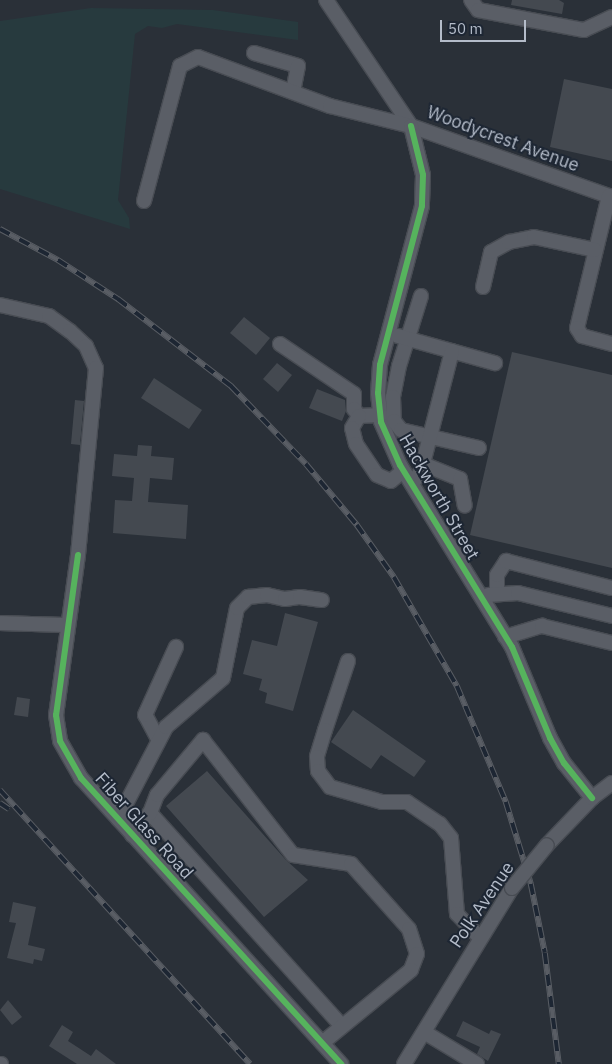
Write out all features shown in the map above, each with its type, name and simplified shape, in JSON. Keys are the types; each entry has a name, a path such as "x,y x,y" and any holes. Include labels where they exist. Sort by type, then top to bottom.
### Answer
{"street":[{"name":"Woodycrest Avenue","path":"326,0 411,126 610,196"},
{"path":"471,0 478,10 584,30 612,17"},
{"path":"254,53 298,66 293,92"},
{"path":"144,201 180,66 198,57 330,106 411,126"},
{"name":"Hackworth Street","path":"411,126 423,175 422,206 378,379 380,415 385,436 403,470 506,637 550,738 564,763 592,798"},
{"path":"610,196 577,328 582,336 612,344"},
{"path":"483,287 491,252 509,242 534,237 595,250"},
{"path":"421,296 406,339 393,397 394,421 401,430 479,448"},
{"name":"Fiber Glass Road","path":"0,305 49,316 70,331 86,346 96,368 78,555 66,625 56,714 60,741 80,778 341,1064"},
{"path":"390,333 496,363"},
{"path":"280,344 354,394 354,409 359,416"},
{"path":"412,484 423,464 452,351"},
{"path":"359,416 380,415"},
{"path":"359,416 352,428 356,444 377,475 391,481 403,470"},
{"path":"423,464 460,479 465,506"},
{"path":"497,594 497,575 506,561 612,588"},
{"path":"480,595 518,593 612,616"},
{"path":"118,819 158,739 183,710 215,688 223,678 237,608 248,597 267,595 285,600 300,597 322,600"},
{"path":"0,624 66,625"},
{"path":"506,637 542,626 612,643"},
{"path":"158,739 145,715 176,647"},
{"path":"348,661 317,757 318,771 330,787 382,802 407,802 440,824 451,838 457,914 480,938"},
{"path":"132,835 150,813 157,795 203,740 293,855 351,864 409,929 417,954 411,970 322,1043"},
{"name":"Polk Avenue","path":"404,1064 512,888 547,845 592,798 612,783"},
{"path":"150,813 342,1026"},
{"path":"424,1032 477,1064"}],"green space":[{"path":"91,8 213,10 298,22 298,40 177,24 162,28 148,26 135,34 118,200 129,218 130,229 0,189 0,21"}],"building":[{"path":"512,0 559,0 564,3 562,14 511,5"},
{"path":"564,79 612,89 612,161 550,147"},
{"path":"244,317 270,338 256,355 230,333"},
{"path":"512,352 612,375 612,568 470,535"},
{"path":"277,363 292,375 278,392 263,379"},
{"path":"154,378 202,410 189,429 141,398"},
{"path":"317,389 345,400 346,411 342,421 309,408"},
{"path":"75,400 84,401 80,445 71,444"},
{"path":"138,445 152,446 151,456 174,458 172,480 150,478 148,502 188,505 186,539 113,533 115,500 132,501 134,478 112,476 114,454 137,456"},
{"path":"285,613 318,622 293,711 265,703 267,693 259,690 262,679 243,674 252,640 277,646"},
{"path":"17,697 30,699 28,717 14,715"},
{"path":"353,710 426,761 414,777 381,755 371,769 331,742"},
{"path":"207,771 286,860 308,880 264,917 166,806"},
{"path":"13,902 36,907 28,945 45,949 42,961 34,959 33,964 7,958 16,923 9,922"},
{"path":"8,1000 22,1017 12,1025 0,1010"},
{"path":"463,1021 489,1034 491,1030 501,1034 488,1061 477,1054 480,1047 456,1036"},
{"path":"62,1025 73,1032 68,1041 91,1056 96,1049 116,1064 77,1064 49,1046"}],"railway":[{"path":"0,229 58,260 118,299 231,386 306,464 357,525 394,577 457,686 506,802 531,884 545,953 559,1064"},
{"path":"0,790 250,1064"},
{"path":"0,803 9,809"}],"cycle path":[{"path":"411,126 423,175 422,206 380,365 378,393 381,422 400,465 512,647 550,738 564,763 592,798"},
{"path":"78,555 56,715 60,741 81,778 341,1064"}]}
